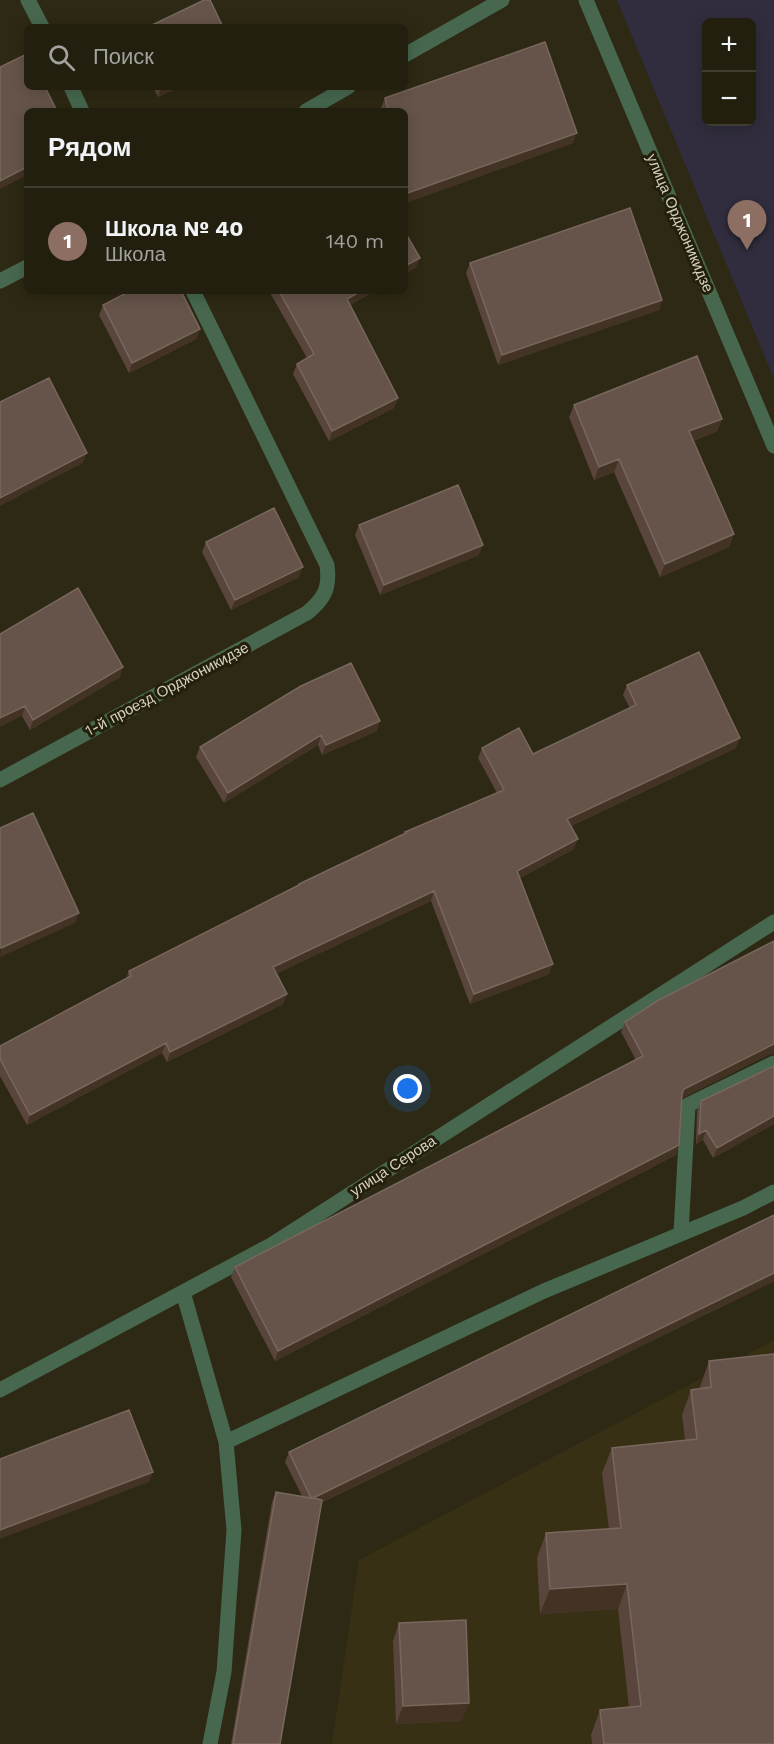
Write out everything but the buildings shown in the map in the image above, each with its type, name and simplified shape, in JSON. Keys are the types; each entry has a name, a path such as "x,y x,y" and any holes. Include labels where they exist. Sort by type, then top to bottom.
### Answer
{"street":[{"path":"28,0 40,24"},
{"path":"408,53 502,0"},
{"name":"улица Орджоникидзе","path":"586,0 774,447"},
{"path":"72,90 81,108"},
{"path":"311,108 343,90"},
{"path":"0,281 24,269"},
{"name":"1-й проезд Орджоникидзе","path":"0,780 307,613 320,602 327,590 327,565 194,294"},
{"name":"улица Серова","path":"0,1390 271,1245 774,922"},
{"path":"681,1233 688,1105 774,1064"},
{"path":"226,1442 544,1291 743,1208 774,1192"},
{"path":"183,1292 226,1442 234,1530 225,1672 210,1744"}],"shaded area":[{"path":"617,0 774,0 774,379"},
{"path":"774,1340 774,1744 332,1744 359,1560"}],"place":[{"name":"Школа № 40","path":"747,250"}]}
